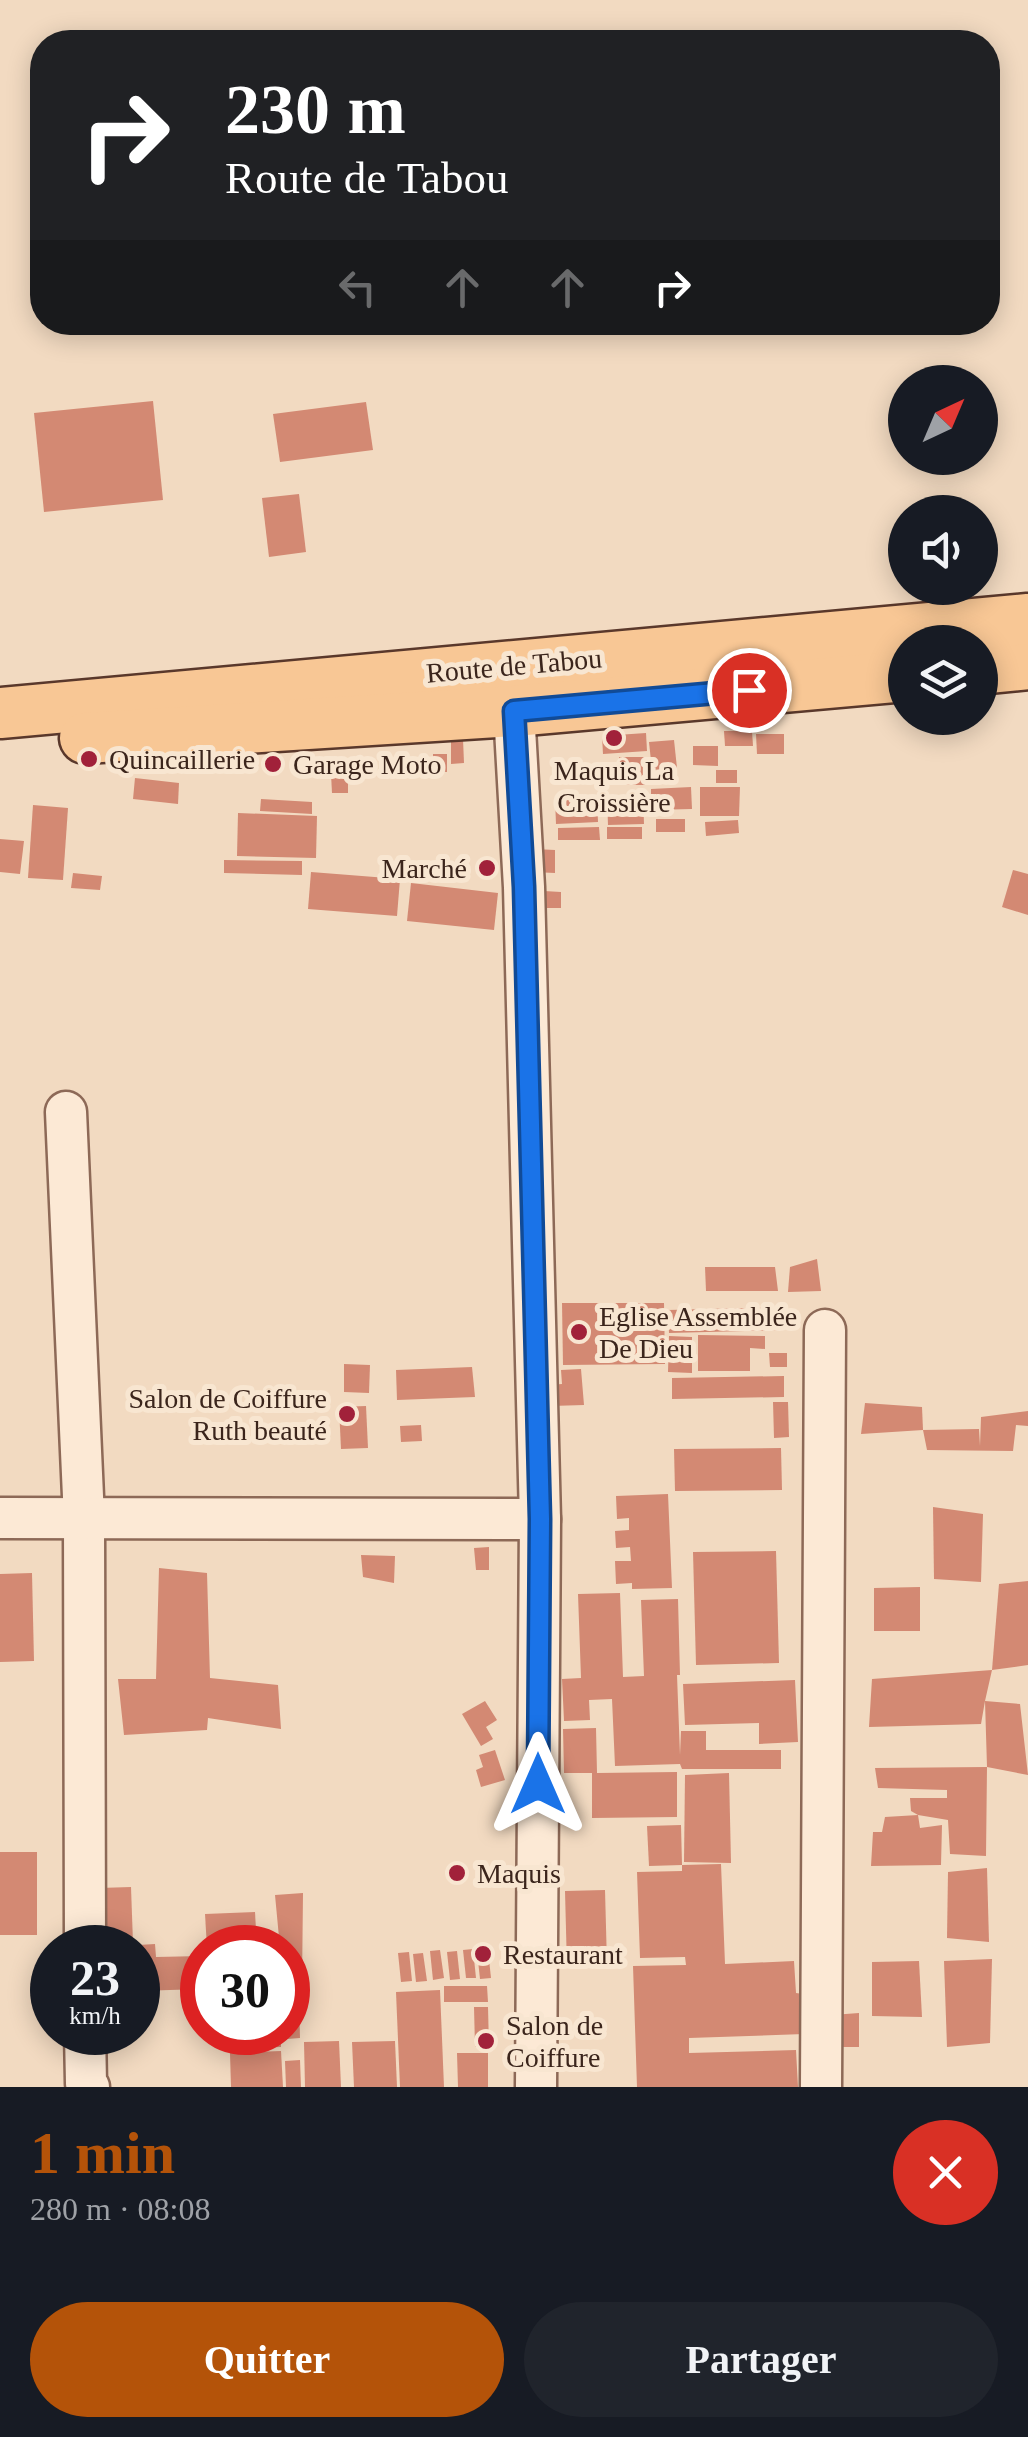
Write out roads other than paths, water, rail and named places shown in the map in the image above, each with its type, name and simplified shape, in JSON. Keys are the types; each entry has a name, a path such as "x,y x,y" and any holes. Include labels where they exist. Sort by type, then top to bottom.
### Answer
{"main road":[{"name":"Route de Tabou","path":"0,713 1028,620"},
{"path":"998,667 1028,664"},
{"name":"Route de Tabou","path":"0,743 514,711 888,678"}],"street":[{"path":"514,711 524,887 540,1519 536,2087"},
{"path":"66,1112 84,1518 85,1925"},
{"path":"821,2087 825,1330"},
{"path":"0,1518 540,1519"},
{"path":"86,2055 89,2087"}],"place":[{"name":"Maquis La Croissière","path":"614,738"},
{"name":"Quincaillerie","path":"89,759"},
{"name":"Garage Moto","path":"273,764"},
{"name":"Marché","path":"487,868"},
{"name":"Eglise Assemblée De Dieu","path":"579,1332"},
{"name":"Salon de Coiffure Ruth beauté","path":"347,1414"},
{"name":"Maquis","path":"457,1873"},
{"name":"Restaurant","path":"483,1954"},
{"name":"Salon de Coiffure","path":"486,2041"}]}
